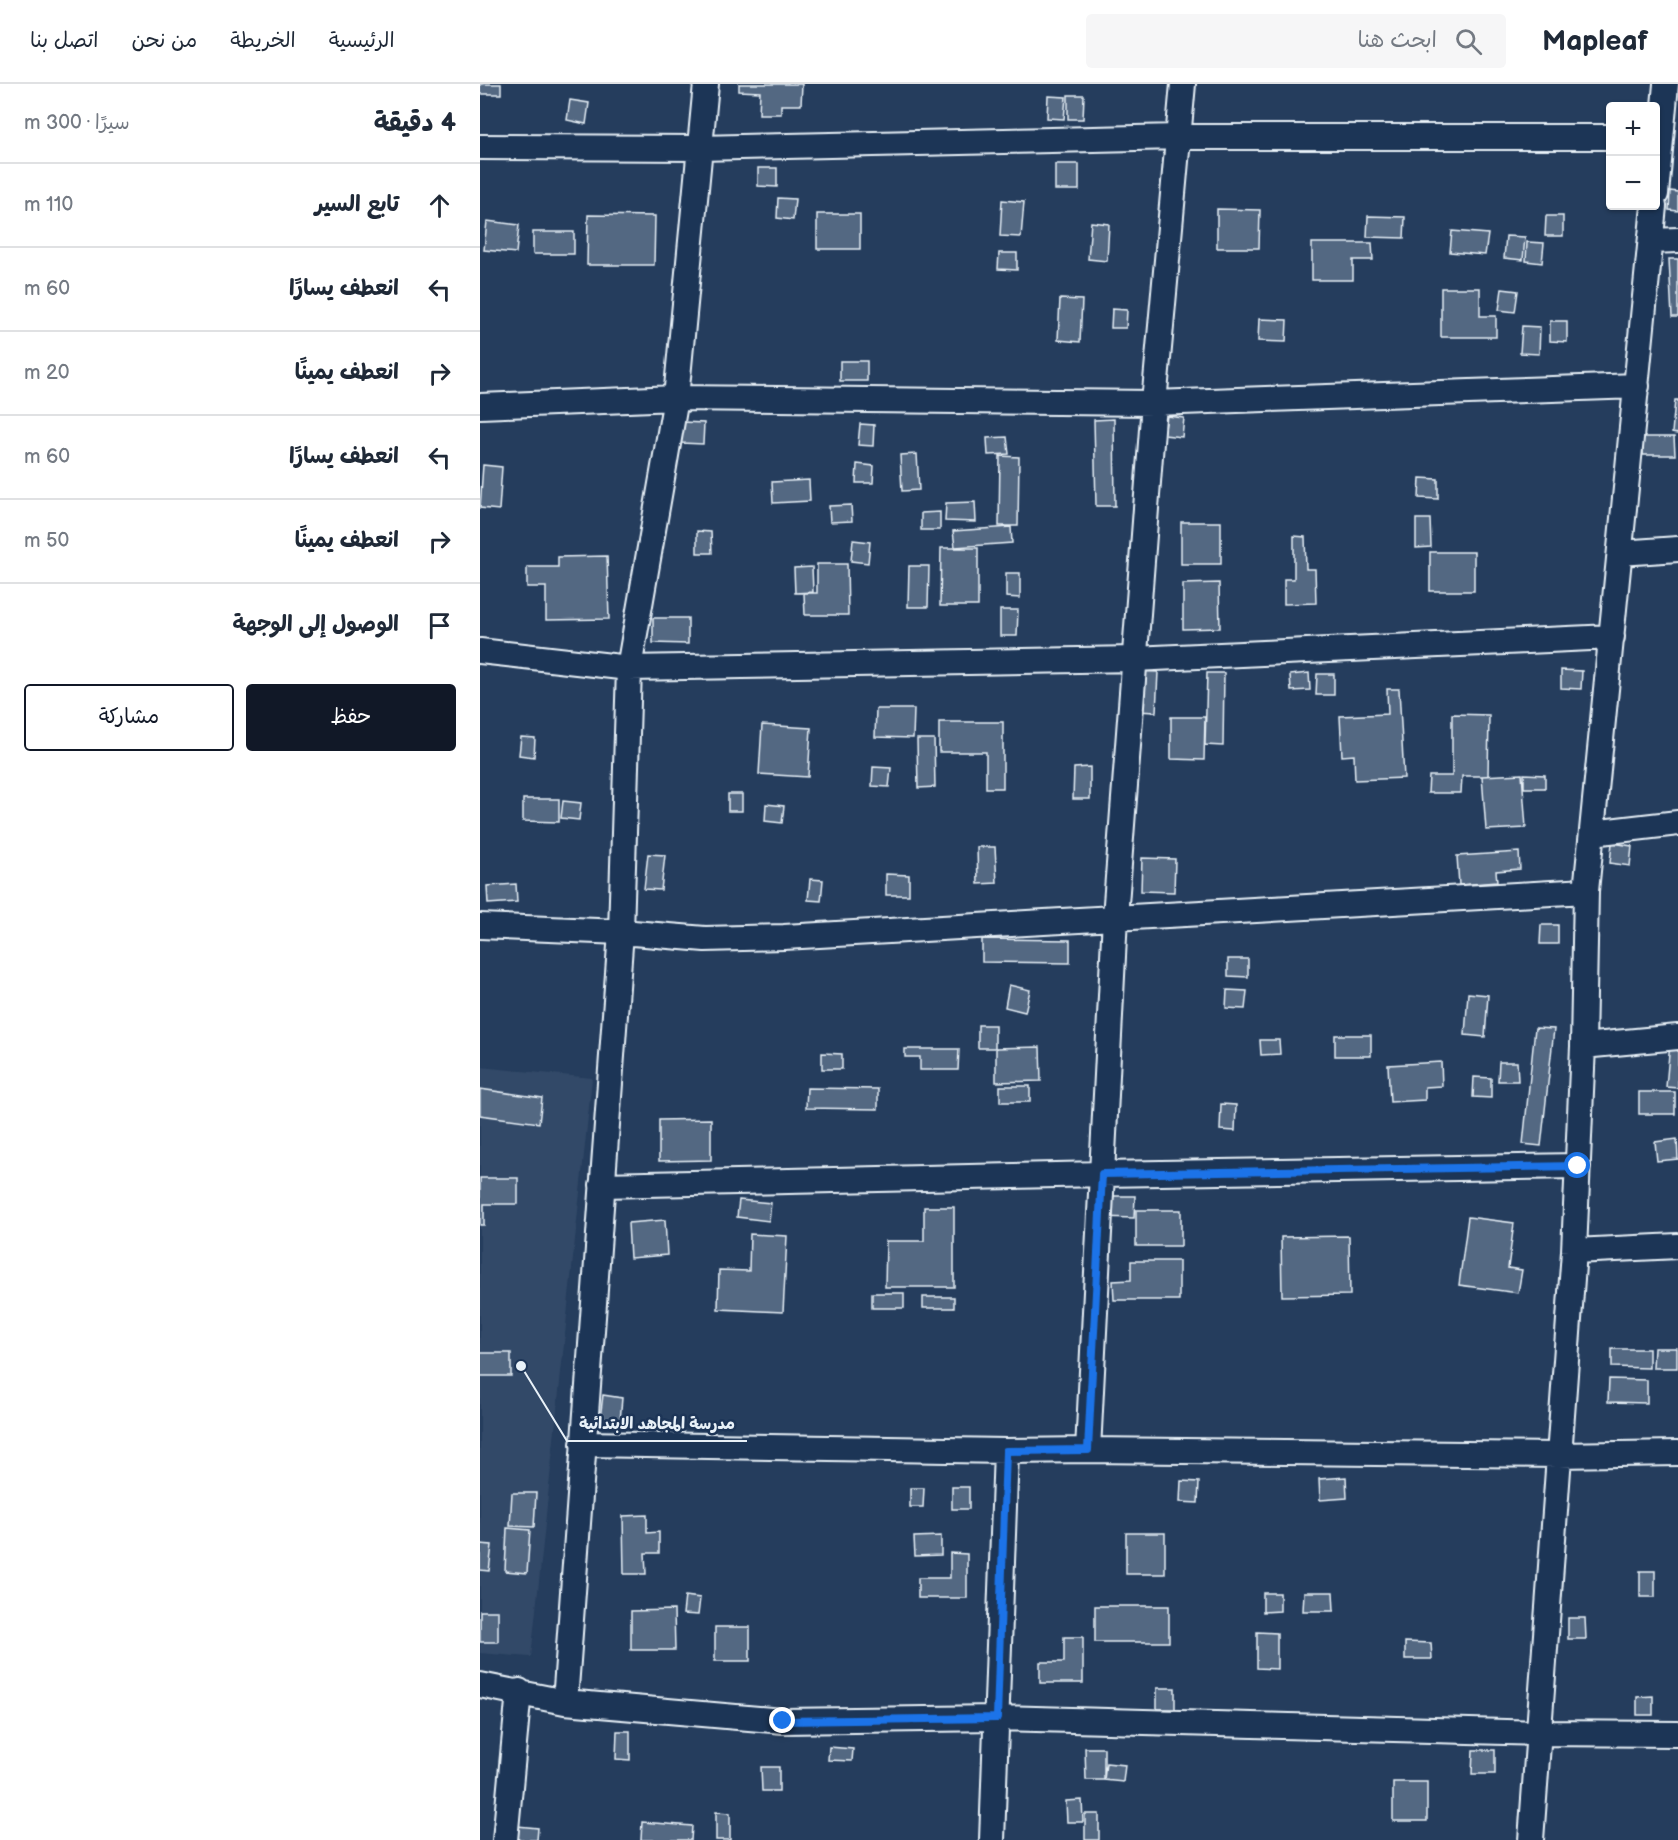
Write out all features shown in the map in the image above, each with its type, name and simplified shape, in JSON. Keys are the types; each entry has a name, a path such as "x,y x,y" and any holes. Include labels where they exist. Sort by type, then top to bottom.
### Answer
{"street":[{"path":"565,1702 621,932 629,668 676,398 706,84"},
{"path":"1088,1450 1115,917 1154,403 1183,84"},
{"path":"1660,123 1666,84"},
{"path":"480,147 700,147 1178,137 1606,137"},
{"path":"1532,1840 1574,1251 1583,1046 1586,891 1654,210"},
{"path":"1651,241 1678,240"},
{"path":"480,406 676,398 1154,403 1637,386"},
{"path":"1620,553 1678,549"},
{"path":"480,651 629,668 1134,659 1612,637"},
{"path":"1592,832 1678,823"},
{"path":"480,926 621,932 705,939 1586,891"},
{"path":"1583,1046 1678,1037"},
{"path":"602,1185 1578,1166"},
{"path":"1574,1251 1678,1246"},
{"path":"584,1444 1006,1451 1558,1455 1678,1453"},
{"path":"992,1840 1006,1451"},
{"path":"480,1685 565,1702 783,1721 997,1718 1538,1733 1678,1734"},
{"path":"505,1840 519,1691"}],"shaded area":[{"path":"480,1067 592,1078 531,1657 480,1653"}],"building":[{"path":"480,84 501,84 501,94 480,94"},
{"path":"739,84 802,84 801,105 781,105 781,114 759,114 760,92 739,91"},
{"path":"1068,95 1084,95 1083,119 1068,119"},
{"path":"1048,96 1066,97 1064,119 1047,118"},
{"path":"570,100 589,103 586,124 567,120"},
{"path":"1055,164 1079,164 1079,190 1055,190"},
{"path":"758,168 777,168 777,187 758,186"},
{"path":"1670,191 1678,192 1678,211 1669,210"},
{"path":"778,198 795,199 793,220 777,218"},
{"path":"1002,200 1024,202 1021,237 1000,236"},
{"path":"1217,209 1260,210 1259,248 1217,248"},
{"path":"817,214 860,214 860,249 817,249"},
{"path":"588,215 655,216 654,265 587,265"},
{"path":"1368,216 1405,217 1404,238 1367,237"},
{"path":"1546,216 1563,216 1563,236 1545,236"},
{"path":"487,221 519,225 516,253 484,250"},
{"path":"1091,222 1109,224 1107,261 1088,259"},
{"path":"1452,231 1488,234 1485,255 1450,252"},
{"path":"533,232 574,232 574,254 533,254"},
{"path":"1506,236 1525,237 1523,260 1504,258"},
{"path":"1527,242 1544,243 1542,263 1526,261"},
{"path":"1312,243 1372,243 1373,260 1353,260 1353,280 1312,280"},
{"path":"999,253 1017,253 1017,270 998,269"},
{"path":"1669,259 1678,259 1678,317 1672,317"},
{"path":"1441,288 1480,288 1480,316 1496,316 1496,337 1441,337"},
{"path":"1502,289 1518,291 1515,312 1499,310"},
{"path":"1060,299 1082,300 1080,342 1058,340"},
{"path":"1112,309 1127,310 1126,328 1111,328"},
{"path":"1259,319 1287,320 1286,342 1258,341"},
{"path":"1550,321 1567,321 1567,342 1550,341"},
{"path":"1522,326 1540,327 1539,354 1520,353"},
{"path":"840,361 867,361 867,381 840,381"},
{"path":"1675,400 1678,400 1678,434 1672,433"},
{"path":"1167,416 1184,418 1182,437 1164,435"},
{"path":"1114,419 1115,506 1096,506 1094,420"},
{"path":"682,422 704,423 703,444 681,443"},
{"path":"860,424 874,425 873,446 858,445"},
{"path":"1007,437 1009,454 988,455 987,438"},
{"path":"1643,437 1674,437 1675,455 1643,455"},
{"path":"917,454 919,490 902,491 900,455"},
{"path":"1000,456 1019,457 1018,526 999,526"},
{"path":"857,464 874,466 873,483 856,483"},
{"path":"483,465 502,467 499,510 480,508"},
{"path":"1420,478 1438,479 1438,499 1419,498"},
{"path":"809,480 810,501 773,503 772,482"},
{"path":"975,502 976,522 945,521 946,503"},
{"path":"851,505 852,521 830,522 829,506"},
{"path":"940,512 940,530 921,530 921,513"},
{"path":"1416,519 1430,519 1431,547 1416,548"},
{"path":"1181,522 1221,522 1221,564 1181,564"},
{"path":"1011,527 1012,543 955,547 953,531"},
{"path":"697,531 711,532 712,553 697,553"},
{"path":"1294,536 1305,537 1306,569 1315,569 1316,603 1284,604 1284,579 1294,579"},
{"path":"853,540 870,542 868,563 851,561"},
{"path":"941,548 978,548 978,606 940,606"},
{"path":"1430,552 1474,552 1474,591 1430,591"},
{"path":"607,556 609,619 546,620 546,587 527,587 527,567 558,567 558,557"},
{"path":"817,564 847,564 848,615 805,615 804,593 817,593"},
{"path":"909,566 929,566 928,607 908,607"},
{"path":"812,567 813,592 795,593 794,568"},
{"path":"1006,573 1020,573 1020,598 1006,597"},
{"path":"1219,583 1220,628 1183,629 1183,584"},
{"path":"1000,610 1018,610 1017,636 1000,636"},
{"path":"653,618 688,618 688,644 653,643"},
{"path":"1561,670 1582,671 1581,689 1561,688"},
{"path":"1139,671 1158,672 1156,712 1136,711"},
{"path":"1207,673 1224,673 1223,746 1205,745"},
{"path":"1309,673 1310,690 1291,691 1290,675"},
{"path":"1317,674 1334,674 1334,695 1316,695"},
{"path":"1387,689 1399,689 1404,778 1355,780 1354,755 1342,756 1340,716 1388,714"},
{"path":"876,709 914,709 913,738 875,737"},
{"path":"1452,714 1489,715 1488,776 1462,776 1461,793 1428,793 1429,776 1452,776"},
{"path":"1171,717 1205,717 1204,760 1171,759"},
{"path":"939,722 1003,722 1003,788 986,788 986,752 939,752"},
{"path":"762,725 811,728 808,777 759,774"},
{"path":"521,737 535,738 534,757 519,755"},
{"path":"917,739 934,739 935,787 918,788"},
{"path":"873,767 891,768 889,787 872,786"},
{"path":"1090,767 1090,799 1073,799 1074,768"},
{"path":"1522,774 1526,828 1486,830 1482,776"},
{"path":"1524,774 1545,775 1545,788 1524,788"},
{"path":"728,794 742,794 742,811 728,811"},
{"path":"523,799 559,799 559,822 523,821"},
{"path":"563,801 581,803 579,820 561,818"},
{"path":"766,804 784,806 782,823 765,821"},
{"path":"1612,843 1632,846 1630,866 1610,863"},
{"path":"977,847 995,847 997,883 978,884"},
{"path":"1519,852 1520,869 1496,871 1497,882 1459,885 1457,856"},
{"path":"648,854 665,855 661,890 644,889"},
{"path":"1142,858 1175,859 1174,892 1141,891"},
{"path":"886,874 909,875 909,895 886,895"},
{"path":"810,879 823,880 821,901 808,900"},
{"path":"516,884 517,902 488,904 487,886"},
{"path":"1541,925 1558,925 1558,944 1540,944"},
{"path":"982,939 1070,940 1070,963 982,962"},
{"path":"1228,959 1248,959 1248,977 1228,976"},
{"path":"1009,985 1030,990 1025,1012 1005,1007"},
{"path":"1227,990 1247,991 1245,1009 1226,1008"},
{"path":"1468,993 1488,995 1485,1037 1465,1035"},
{"path":"978,1025 995,1025 995,1048 978,1048"},
{"path":"1535,1028 1554,1029 1541,1146 1523,1144"},
{"path":"1335,1035 1371,1035 1371,1056 1335,1056"},
{"path":"1260,1040 1279,1040 1280,1054 1261,1055"},
{"path":"1670,1043 1678,1044 1678,1088 1666,1087"},
{"path":"1040,1047 1041,1081 996,1082 996,1048"},
{"path":"905,1049 959,1049 958,1070 920,1070 920,1057 905,1057"},
{"path":"822,1053 842,1054 842,1069 822,1069"},
{"path":"1441,1062 1442,1086 1425,1087 1425,1100 1390,1102 1388,1065"},
{"path":"1499,1062 1517,1062 1518,1081 1498,1081"},
{"path":"1474,1077 1491,1078 1491,1098 1473,1097"},
{"path":"1000,1086 1030,1086 1030,1102 1000,1102"},
{"path":"807,1088 878,1089 878,1109 806,1108"},
{"path":"480,1089 542,1098 539,1123 480,1115"},
{"path":"1639,1092 1675,1092 1675,1114 1639,1114"},
{"path":"1221,1104 1236,1105 1235,1131 1220,1130"},
{"path":"711,1119 711,1160 659,1161 659,1120"},
{"path":"1677,1139 1678,1159 1657,1161 1655,1142"},
{"path":"480,1178 518,1178 518,1204 484,1204 484,1225 480,1225"},
{"path":"1101,1196 1135,1196 1134,1218 1100,1217"},
{"path":"739,1200 771,1203 769,1221 737,1217"},
{"path":"924,1207 954,1207 954,1287 885,1287 886,1241 924,1241"},
{"path":"1136,1210 1181,1210 1181,1246 1136,1246"},
{"path":"1468,1217 1514,1223 1508,1268 1522,1270 1518,1293 1459,1285"},
{"path":"665,1220 667,1255 630,1258 628,1223"},
{"path":"750,1234 787,1236 783,1312 718,1309 719,1270 749,1271"},
{"path":"1349,1236 1350,1295 1282,1296 1281,1237"},
{"path":"1131,1261 1179,1261 1179,1300 1114,1300 1113,1281 1131,1280"},
{"path":"872,1293 904,1293 904,1308 872,1308"},
{"path":"923,1297 954,1297 954,1308 923,1308"},
{"path":"1654,1348 1677,1348 1677,1368 1653,1368"},
{"path":"1612,1349 1649,1349 1649,1368 1612,1367"},
{"path":"480,1353 511,1353 511,1376 480,1376"},
{"path":"1609,1379 1647,1380 1647,1403 1608,1402"},
{"path":"603,1395 622,1398 620,1421 600,1419"},
{"path":"1346,1477 1347,1498 1320,1500 1319,1479"},
{"path":"1181,1481 1199,1482 1198,1503 1180,1502"},
{"path":"952,1487 969,1487 969,1509 952,1509"},
{"path":"910,1488 924,1488 923,1507 910,1507"},
{"path":"512,1493 536,1493 534,1527 510,1526"},
{"path":"647,1515 647,1533 659,1532 659,1553 645,1553 646,1574 624,1574 623,1516"},
{"path":"507,1528 530,1530 527,1573 505,1571"},
{"path":"1126,1533 1165,1533 1165,1574 1126,1574"},
{"path":"941,1536 941,1555 915,1556 914,1537"},
{"path":"480,1544 492,1545 489,1571 480,1570"},
{"path":"950,1553 967,1554 967,1598 918,1598 918,1578 950,1578"},
{"path":"1640,1571 1655,1571 1655,1597 1640,1597"},
{"path":"1304,1592 1333,1592 1334,1611 1303,1611"},
{"path":"1263,1593 1280,1593 1280,1611 1263,1612"},
{"path":"685,1596 700,1598 698,1615 683,1614"},
{"path":"1095,1606 1169,1606 1169,1642 1095,1642"},
{"path":"674,1610 675,1650 631,1650 631,1611"},
{"path":"480,1611 498,1611 498,1642 480,1642"},
{"path":"1568,1618 1585,1618 1586,1639 1568,1639"},
{"path":"715,1627 750,1627 750,1661 715,1661"},
{"path":"1257,1632 1277,1633 1277,1669 1257,1668"},
{"path":"1064,1637 1083,1637 1083,1683 1040,1683 1040,1662 1064,1662"},
{"path":"1405,1642 1431,1643 1432,1659 1405,1659"},
{"path":"1157,1688 1175,1688 1175,1709 1157,1709"},
{"path":"1653,1696 1653,1715 1637,1715 1637,1697"},
{"path":"617,1731 630,1731 630,1760 616,1759"},
{"path":"829,1747 853,1749 852,1761 828,1760"},
{"path":"1085,1748 1104,1748 1104,1780 1086,1780"},
{"path":"1473,1750 1495,1750 1495,1774 1472,1774"},
{"path":"1106,1763 1125,1765 1123,1782 1104,1780"},
{"path":"761,1767 779,1767 779,1791 762,1791"},
{"path":"1393,1782 1427,1782 1427,1821 1393,1821"},
{"path":"1082,1800 1083,1822 1067,1822 1066,1801"},
{"path":"716,1812 730,1813 730,1840 716,1840"},
{"path":"1085,1814 1099,1814 1099,1840 1085,1840"},
{"path":"642,1822 692,1826 691,1840 641,1840"},
{"path":"517,1826 538,1828 537,1840 516,1840"}],"place":[{"name":"مدرسة المجاهد الابتدائية","path":"521,1366"}],"route":[{"path":"783,1721 997,1718 1006,1451 1088,1450 1102,1174 1578,1166"}]}
